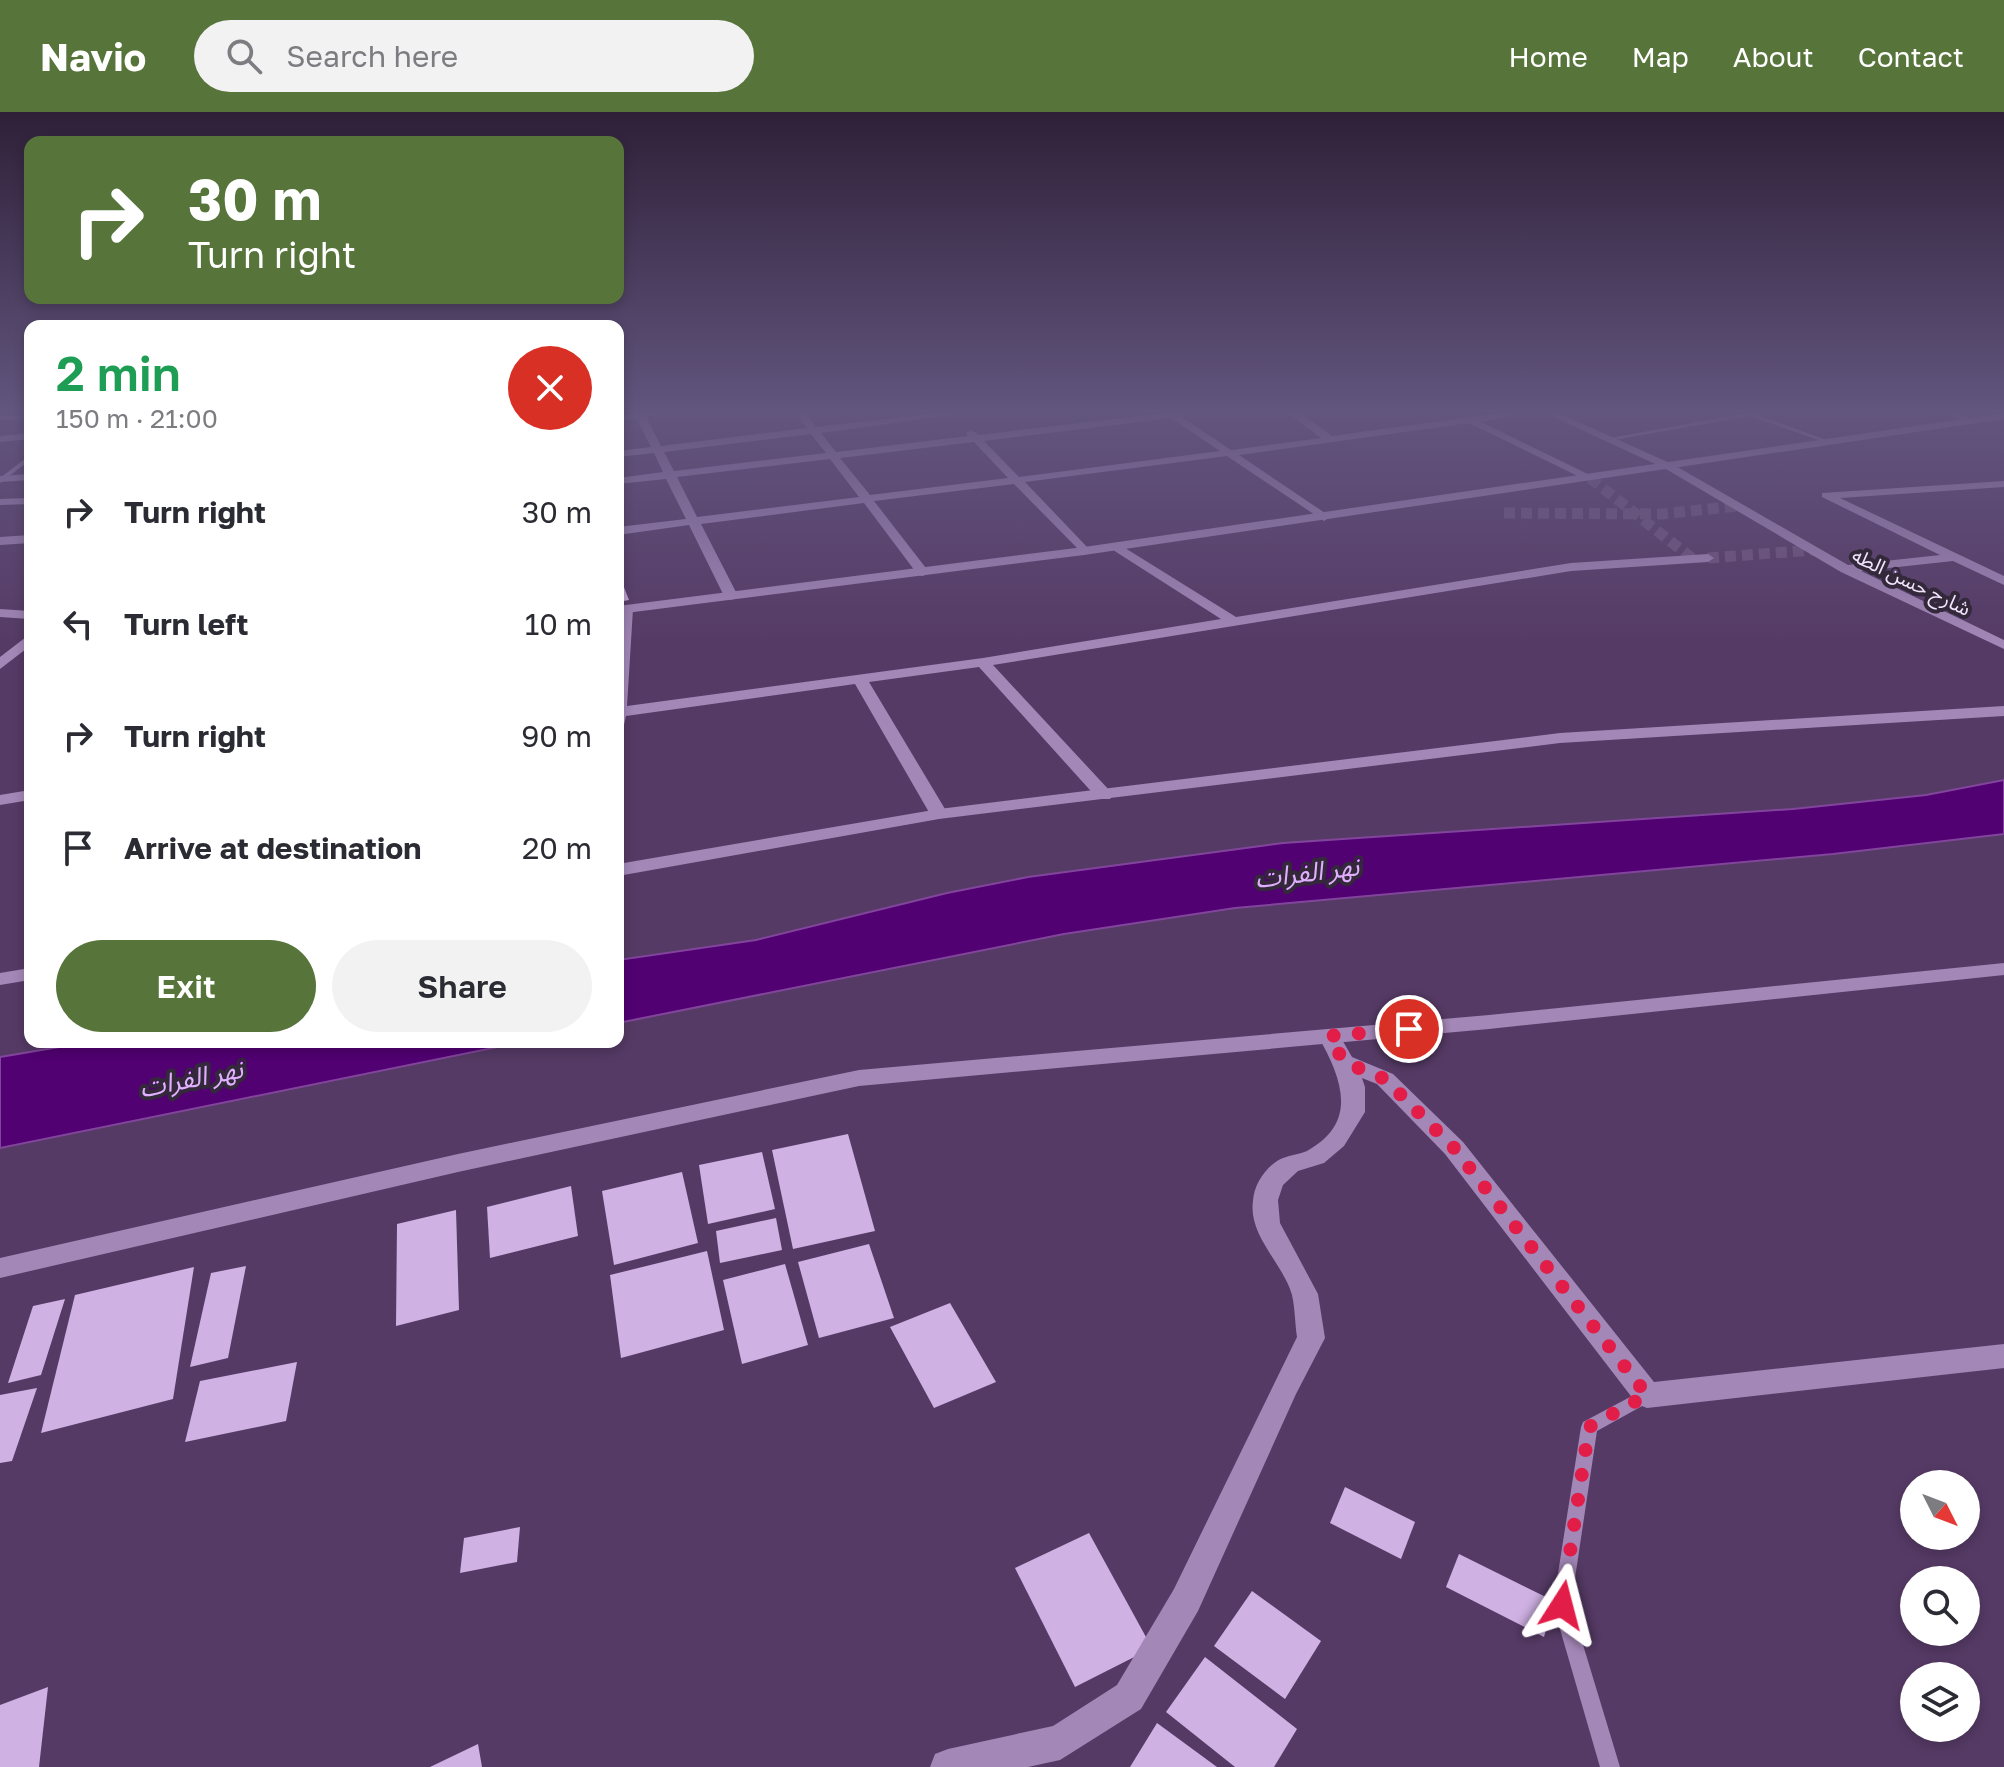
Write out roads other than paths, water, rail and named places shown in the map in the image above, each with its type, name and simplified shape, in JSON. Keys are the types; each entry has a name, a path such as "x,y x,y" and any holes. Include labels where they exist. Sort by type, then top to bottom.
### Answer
{"street":[{"path":"678,490 731,596"},
{"path":"860,490 923,572"},
{"path":"624,530 940,490"},
{"path":"1026,490 1084,551"},
{"path":"1284,490 1324,517"},
{"path":"624,609 1117,547 1507,490"},
{"name":"شارح حسن الطه","path":"1710,490 1846,569 2004,645"},
{"path":"1903,490 1826,495 2004,581"},
{"path":"0,502 24,501"},
{"path":"0,541 24,539"},
{"path":"1117,547 1235,622"},
{"path":"1846,569 1955,557"},
{"path":"624,711 983,662 1571,567 1708,558"},
{"path":"0,613 24,615"},
{"path":"0,665 24,643"},
{"path":"983,662 1104,795"},
{"path":"860,679 939,814"},
{"path":"624,869 939,814 1560,738 2004,711"},
{"path":"0,800 24,796"},
{"path":"0,1268 458,1163 859,1078 1329,1036 2004,969"},
{"path":"0,979 24,975"},
{"path":"948,1767 1060,1742 1129,1697 1186,1600 1284,1389 1311,1338 1305,1294 1267,1223 1265,1200 1272,1180 1289,1165 1315,1157 1336,1140 1353,1112 1354,1087 1329,1036"},
{"path":"1344,1062 1385,1079 1454,1148 1647,1395 2004,1356"}],"lane":[{"path":"1610,1767 1562,1605 1589,1427 1647,1395"}],"water":[{"name":"نهر الفرات","path":"2004,780 2004,834 1833,854 1235,908 1064,934 624,1022 624,959 756,940 947,893 1028,877 1283,843 1793,809 1926,795"},
{"name":"نهر الفرات","path":"53,1048 492,1048 0,1148 0,1057"}],"tunnel":[{"path":"1606,490 1636,514"},
{"path":"1636,514 1738,506"},
{"path":"1504,513 1636,514"},
{"path":"1636,514 1693,559"},
{"path":"1708,558 1813,550"}]}
